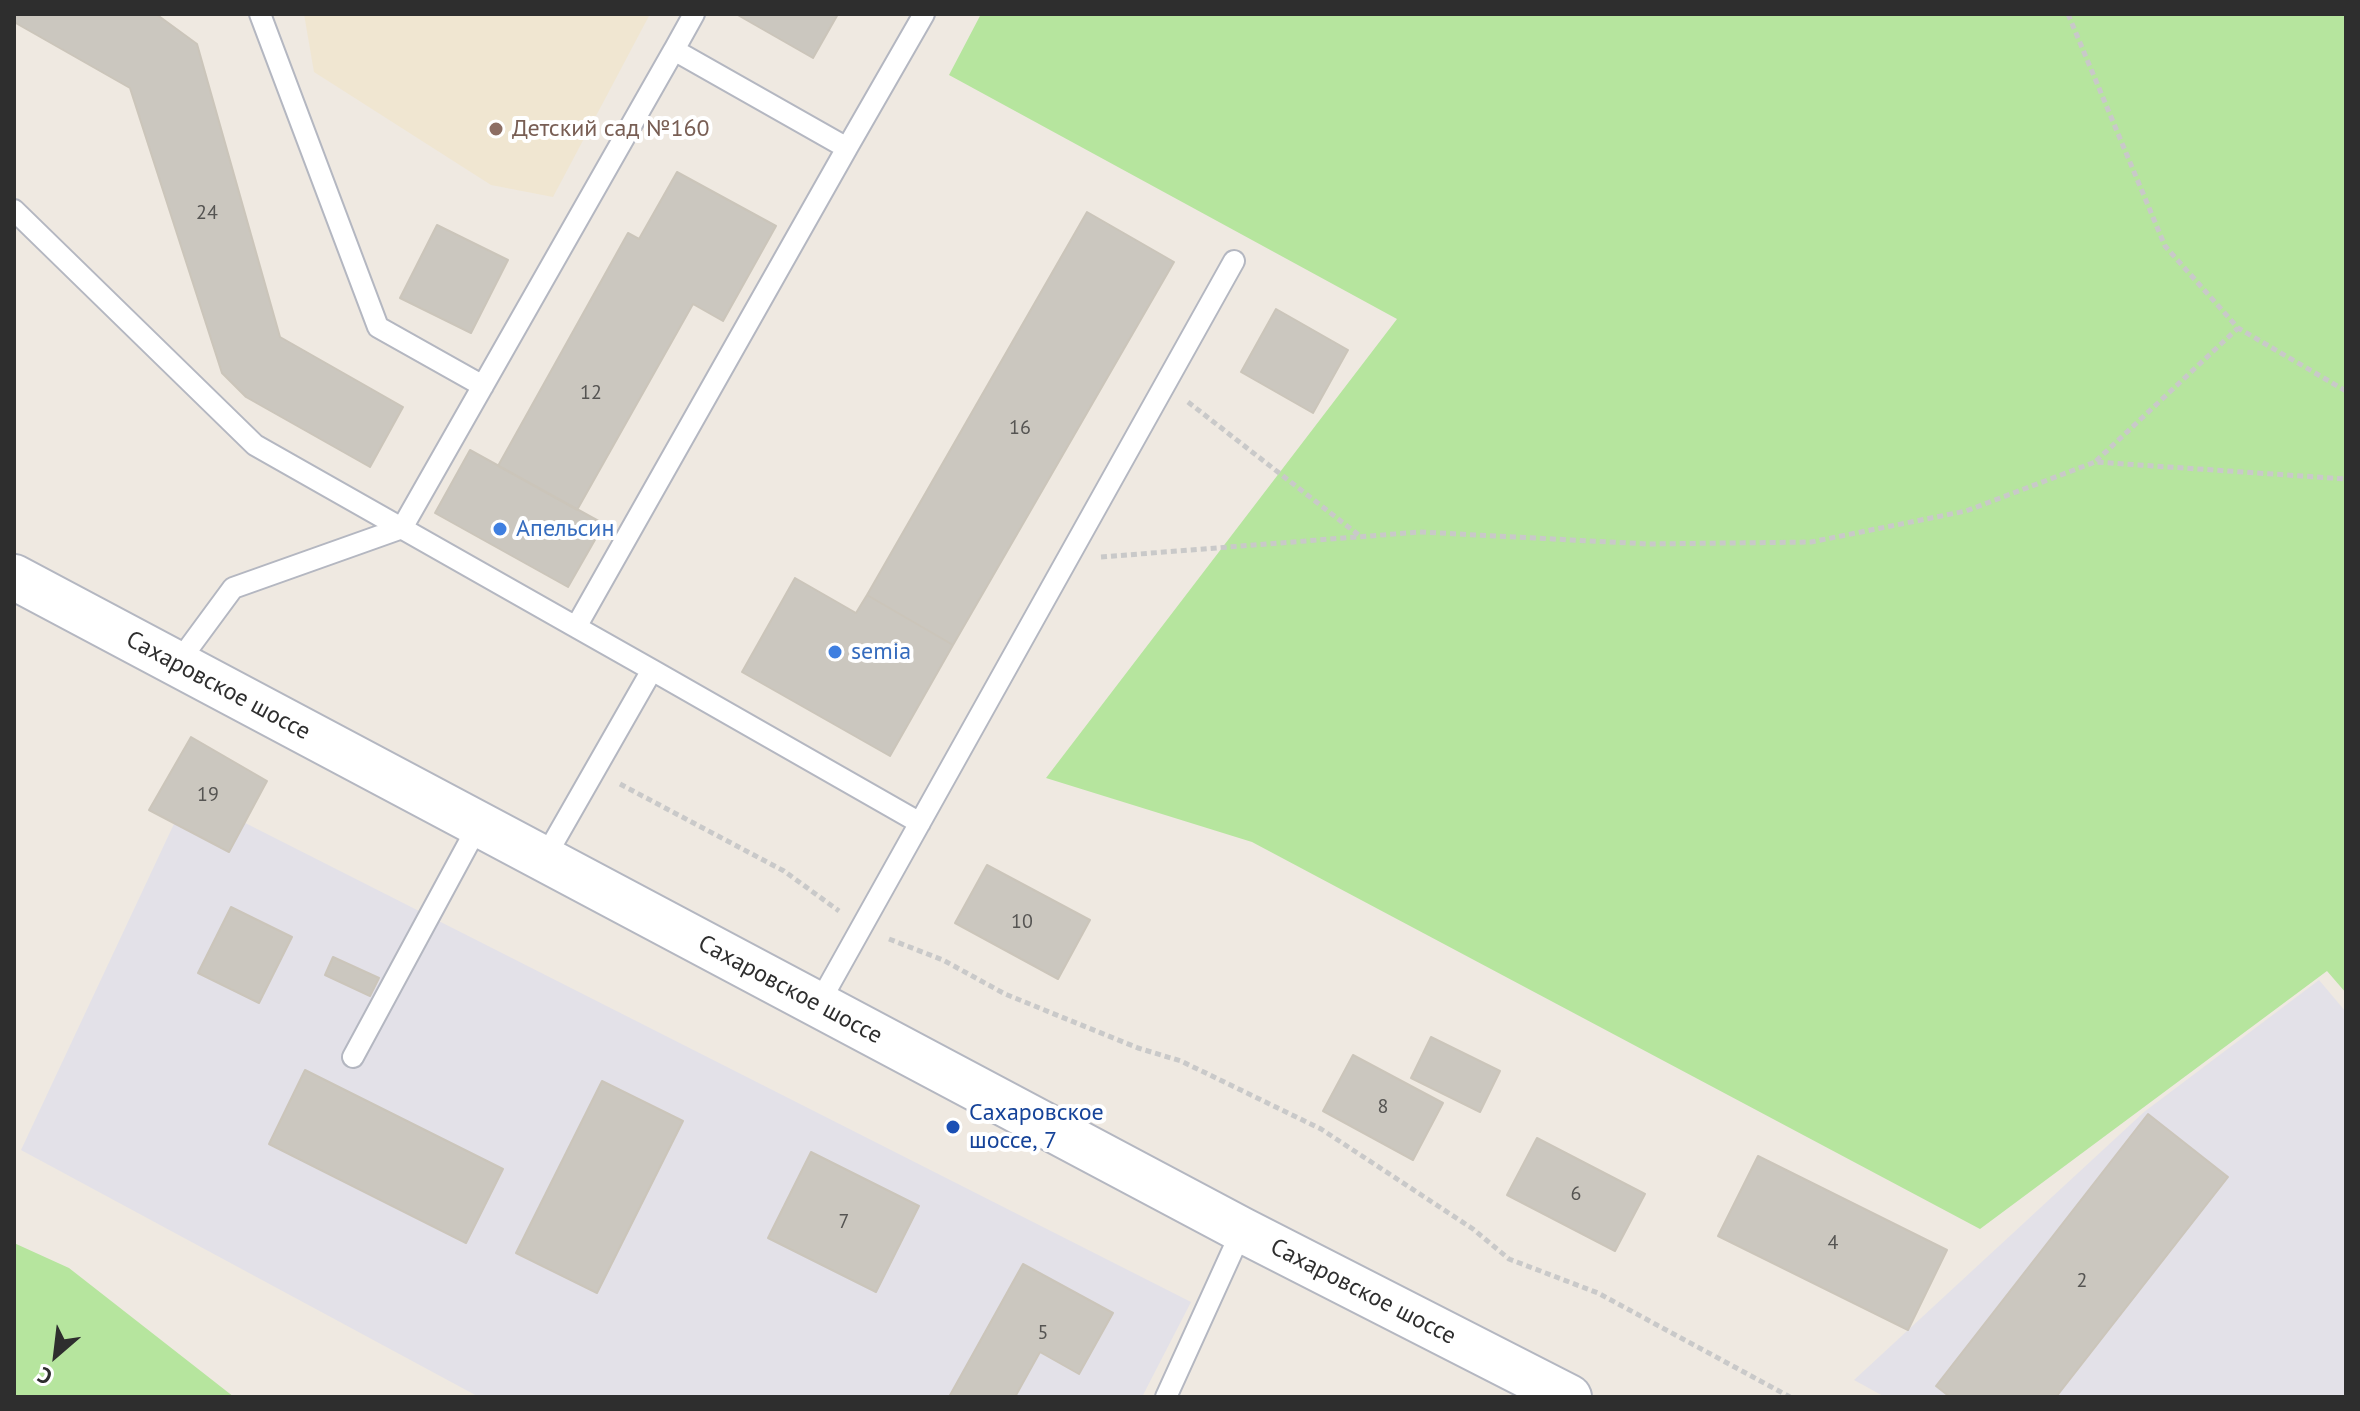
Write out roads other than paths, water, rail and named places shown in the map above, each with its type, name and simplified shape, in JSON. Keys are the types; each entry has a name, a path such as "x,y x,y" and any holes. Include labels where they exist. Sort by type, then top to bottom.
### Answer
{"main road":[{"name":"Сахаровское шоссе","path":"14,577 1242,1230 1569,1397"}],"lane":[{"path":"260,14 378,327 483,386"},
{"path":"177,664 233,588 402,528 694,14"},
{"path":"576,627 924,14"},
{"path":"674,50 847,148"},
{"path":"14,210 255,445 920,823"},
{"path":"818,1005 1234,261"},
{"path":"544,859 652,670"},
{"path":"353,1057 479,824"},
{"path":"1166,1397 1242,1230"}],"place":[{"name":"Детский сад №160","path":"496,129"},
{"name":"Апельсин","path":"500,529"},
{"name":"semia","path":"835,652"},
{"name":"Сахаровское шоссе, 7","path":"953,1127"}]}
